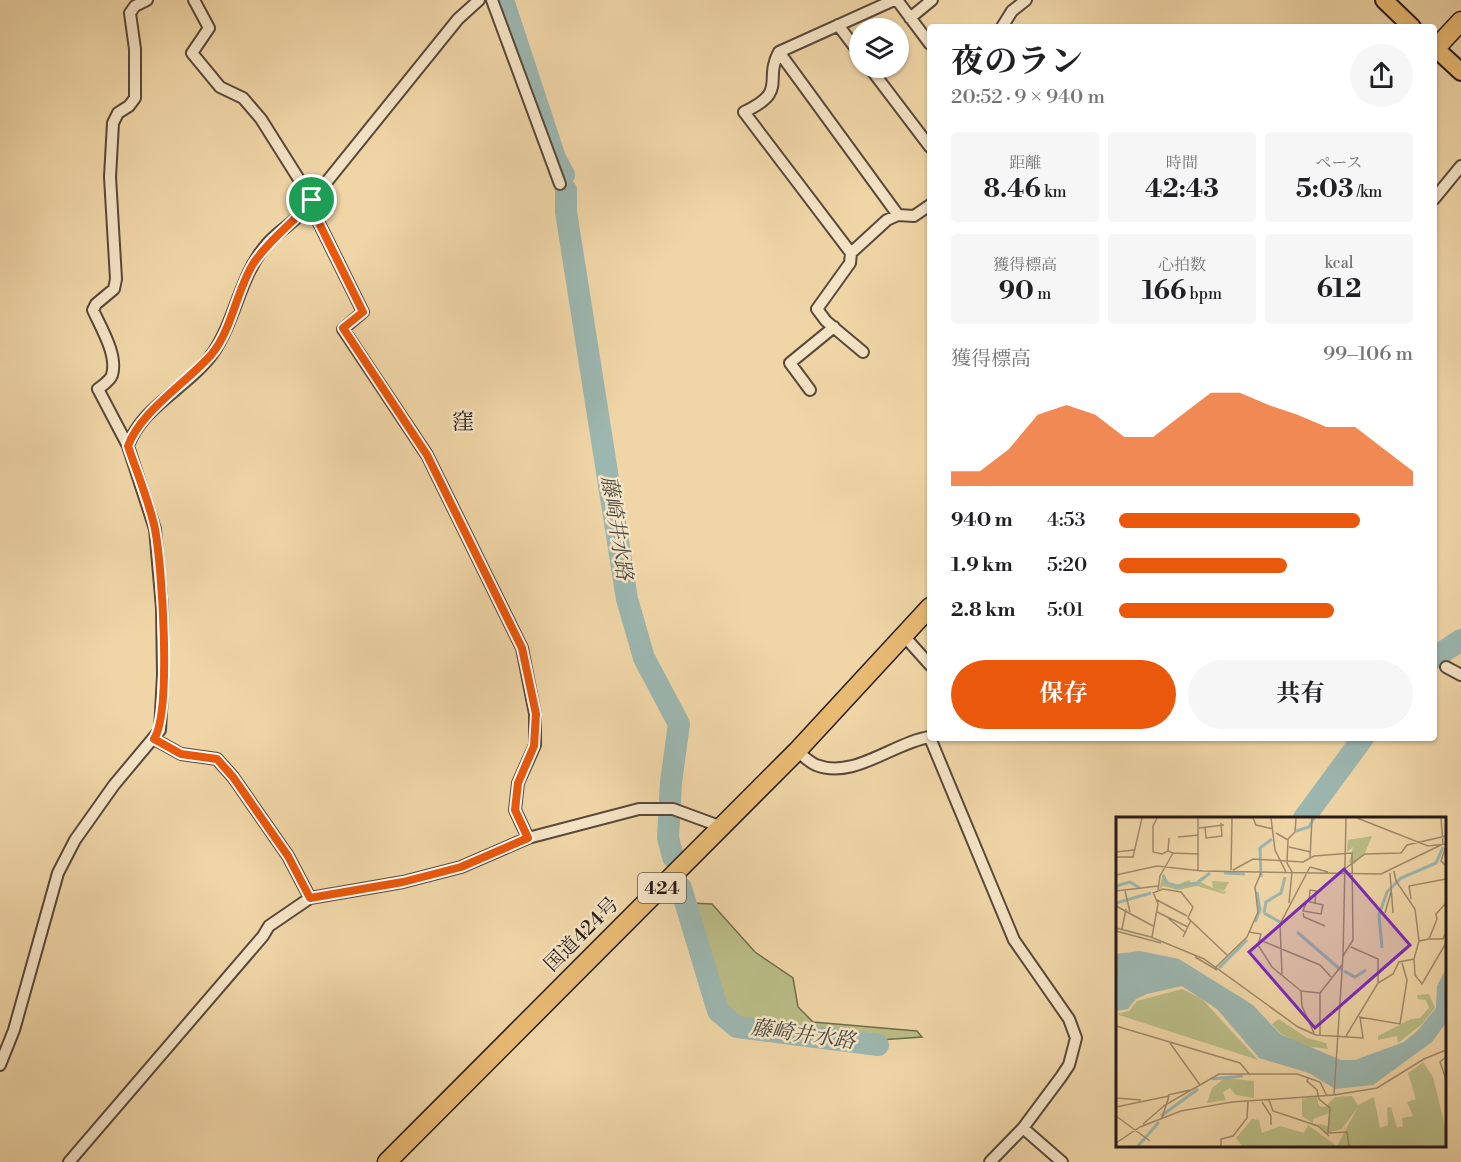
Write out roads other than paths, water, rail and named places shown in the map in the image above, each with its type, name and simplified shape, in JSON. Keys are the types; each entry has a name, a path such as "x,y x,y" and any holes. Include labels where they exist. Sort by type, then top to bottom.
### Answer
{"highway":[{"path":"1437,45 1461,21"},
{"name":"国道424号","path":"387,1162 722,827 927,610"}],"main road":[{"path":"1384,0 1409,24"},
{"path":"1437,51 1461,72"}],"street":[{"path":"0,1065 14,1030 58,873 75,840 114,785 160,730 163,675 162,608 155,529 128,446 98,389 111,378 113,366 110,350 93,310 96,304 114,289 116,279 110,177 113,123 118,113 129,106 135,98 135,49 130,13 135,6 147,0"},
{"path":"194,0 209,28 192,53 195,60 220,87 243,98 261,119 312,200 316,217 363,312 343,328 427,455 522,648 536,714 534,746 518,783 515,810 528,838"},
{"path":"128,446 132,435 147,416 175,392 213,353 252,265 267,244 302,212 353,152 458,19 479,0"},
{"path":"492,0 560,184"},
{"path":"851,253 744,112 764,100 774,87 775,60 779,52 896,0 927,41"},
{"path":"910,18 932,0"},
{"path":"1004,24 1012,11 1026,0"},
{"path":"838,25 849,40"},
{"path":"779,52 898,215"},
{"path":"878,78 927,143"},
{"path":"1437,195 1461,166"},
{"path":"863,352 817,309 850,263 851,253 888,220 898,215 914,216 927,206"},
{"path":"810,390 790,363 834,327"},
{"path":"904,636 927,662"},
{"path":"1446,667 1461,675"},
{"path":"796,751 816,765 852,766 927,738"},
{"path":"154,739 181,754 217,759 233,777 288,856 310,898"},
{"path":"932,741 1014,940 1069,1019 1076,1038 1070,1065 1023,1128 990,1162"},
{"path":"69,1162 263,936 269,926 310,898 403,882 461,867 528,838 639,809 669,808 722,827"},
{"path":"1023,1128 1062,1162"}],"waterway":[{"name":"藤崎井水路","path":"503,0 555,158 564,175"},
{"name":"藤崎井水路","path":"566,190 566,212 627,599 644,658 679,724 671,782 668,838 673,857"},
{"name":"藤崎井水路","path":"1437,656 1461,640"},
{"name":"藤崎井水路","path":"1305,817 1361,741"},
{"name":"藤崎井水路","path":"681,888 718,1011 737,1027 878,1045"}],"district":[{"name":"窪","path":"463,422"}]}
